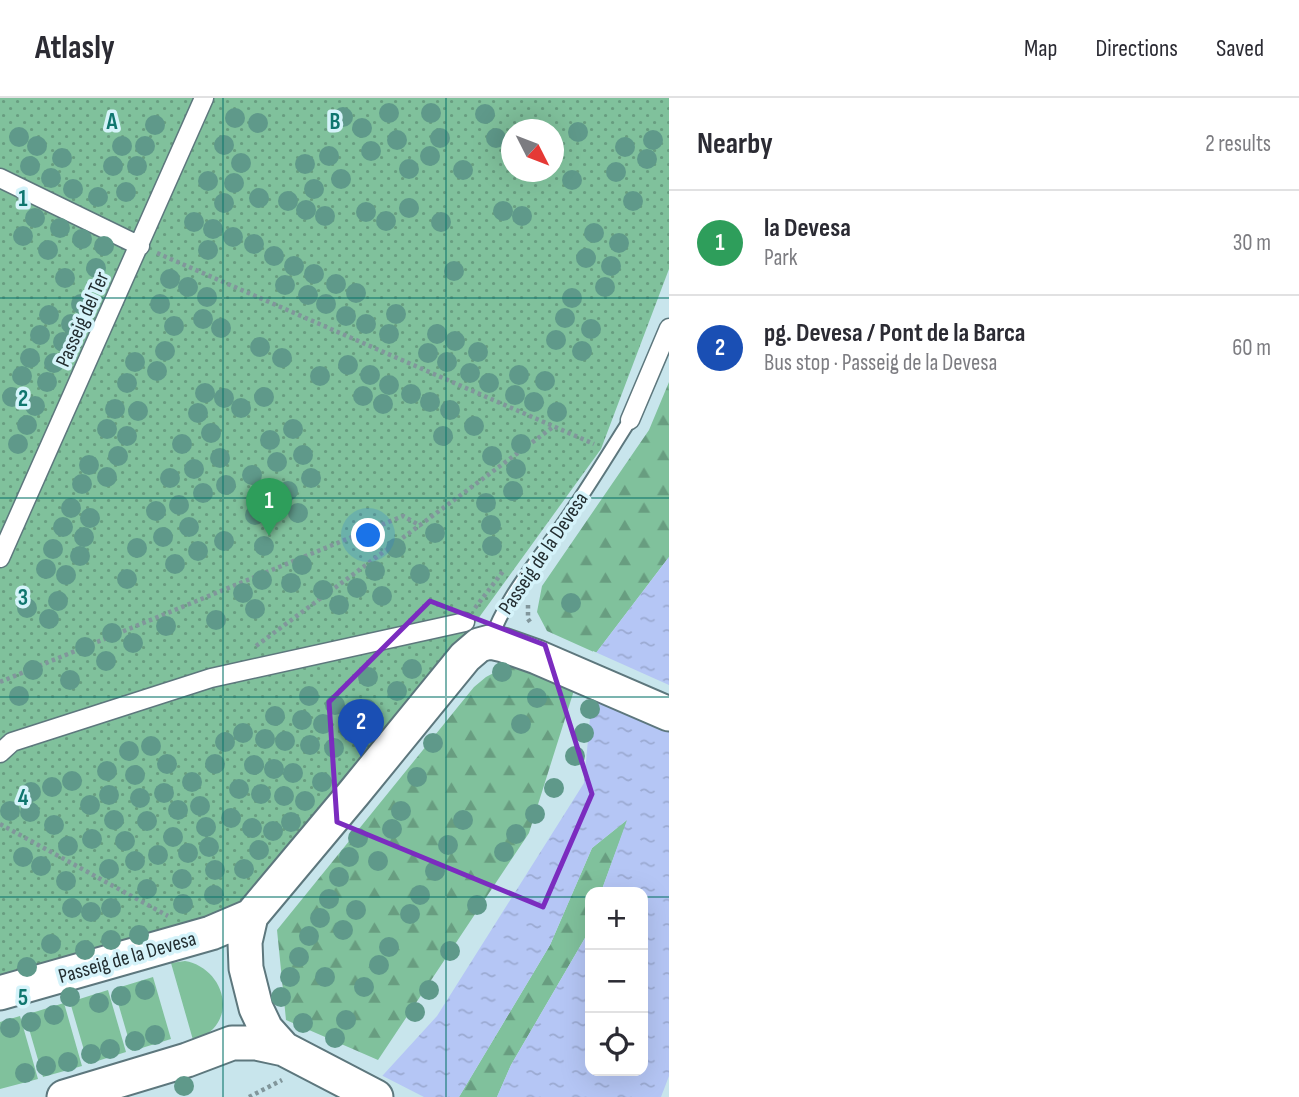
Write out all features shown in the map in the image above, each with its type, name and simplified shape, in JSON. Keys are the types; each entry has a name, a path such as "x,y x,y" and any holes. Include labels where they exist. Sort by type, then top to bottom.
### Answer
{"main road":[{"path":"478,632 669,714"},
{"name":"Passeig de la Devesa","path":"0,993 211,933 251,916 465,657 479,645 478,632"},
{"path":"251,916 245,942 246,968 256,1008 266,1029 299,1064"},
{"path":"64,1097 187,1060 232,1043 256,1044 376,1097"}],"street":[{"name":"Passeig del Ter","path":"0,558 204,98"},
{"path":"0,178 140,246"},
{"name":"Passeig de la Devesa","path":"630,420 669,328"},
{"path":"0,753 12,742 211,678 478,632"}],"lane":[{"name":"Passeig de la Devesa","path":"478,632 496,623 630,420"}],"path":[{"path":"140,246 610,452"},
{"path":"255,646 554,427"},
{"path":"0,682 403,516 421,526"},
{"path":"0,824 168,916"},
{"path":"249,1097 299,1064"}],"highlighted area":[{"path":"430,601 545,645 592,794 543,907 337,822 329,702"}],"green space":[{"path":"0,98 669,98 669,269 601,449 475,623 235,913 0,978"},
{"path":"669,382 669,557 596,653 547,631 537,612 542,586 649,430"},
{"path":"509,665 576,684 529,833 378,1060 286,1020 277,930 474,687"},
{"path":"628,819 603,887 585,887 585,938 511,1065 497,1097 459,1097 550,945 592,848"},
{"path":"185,961 196,964 214,978 222,998 220,1019 213,1029 193,1040 171,963"},
{"path":"153,977 171,1039 132,1051 114,989"},
{"path":"108,990 126,1052 88,1064 70,1002"},
{"path":"64,1003 82,1066 43,1077 25,1015"},
{"path":"20,1016 38,1079 0,1089 0,1022"}],"water":[{"path":"669,557 669,1076 661,1097 497,1097 511,1065 585,938 585,1076 648,1076 648,887 603,887 627,820 592,848 550,945 459,1097 363,1097 437,1016 584,783 596,653"}],"pier":[{"path":"593,651 669,685 669,726 589,690"},
{"path":"379,1074 424,1097 359,1097"}],"place":[{"name":"la Devesa","path":"269,536"},
{"name":"pg. Devesa / Pont de la Barca","path":"361,757"}]}
